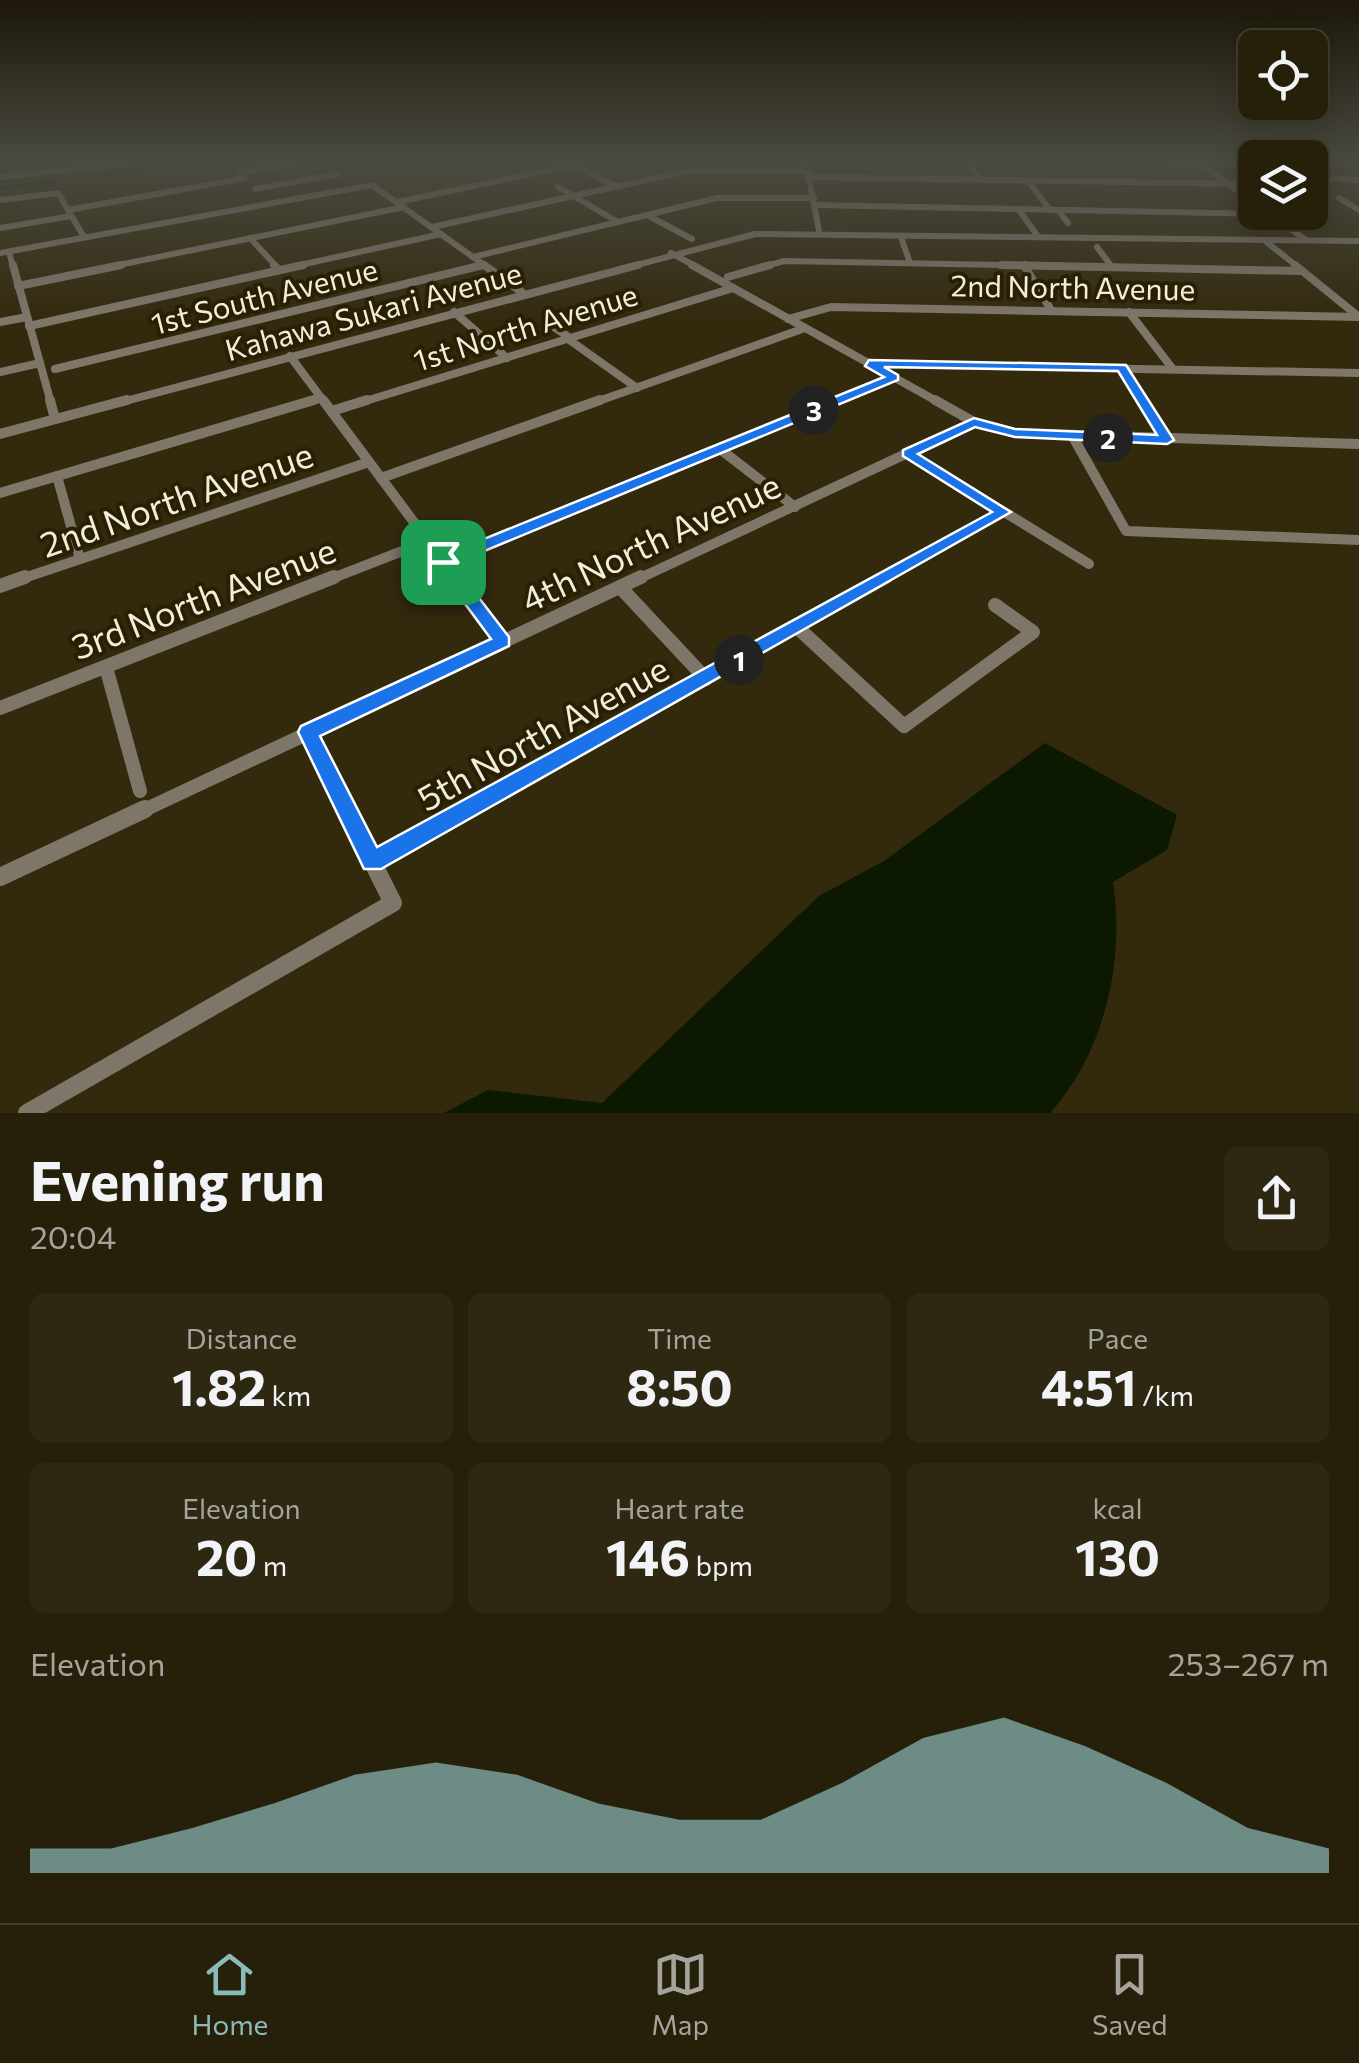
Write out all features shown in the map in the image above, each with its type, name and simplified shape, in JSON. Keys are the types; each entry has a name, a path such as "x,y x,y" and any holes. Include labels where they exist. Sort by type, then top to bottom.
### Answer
{"street":[{"path":"0,228 65,214"},
{"path":"70,214 84,238"},
{"path":"55,419 46,369 4,252 208,214"},
{"path":"0,282 250,238 357,214"},
{"path":"414,214 523,293"},
{"path":"432,227 492,214"},
{"path":"604,214 618,222"},
{"path":"473,257 651,214"},
{"path":"816,214 820,231"},
{"path":"1022,214 1037,235"},
{"path":"1058,214 1068,223"},
{"path":"646,215 692,239"},
{"path":"1292,230 1306,240"},
{"name":"Kahawa Sukari Avenue","path":"0,434 755,234 820,231 1356,243"},
{"path":"0,322 28,321 442,234"},
{"path":"947,234 953,244"},
{"path":"1025,235 1037,249"},
{"path":"901,237 910,263"},
{"path":"250,238 279,270"},
{"path":"1264,240 1359,317"},
{"path":"1096,247 1112,268"},
{"path":"670,254 724,279 733,288 974,422 1015,433 1074,437 1359,444"},
{"path":"724,279 784,261 1302,271"},
{"name":"1st South Avenue","path":"0,372 46,369 484,264"},
{"path":"1024,266 1051,310"},
{"name":"1st North Avenue","path":"332,412 733,288"},
{"name":"2nd North Avenue","path":"788,318 831,308 1359,317"},
{"path":"454,312 507,358"},
{"path":"1129,312 1172,368"},
{"path":"551,325 636,388"},
{"path":"381,478 806,328"},
{"path":"290,356 502,641"},
{"path":"869,364 1359,373"},
{"path":"1122,368 1167,440"},
{"path":"443,562 893,377"},
{"path":"0,493 322,398"},
{"name":"4th North Avenue","path":"0,877 974,422"},
{"path":"1074,437 1126,531 1359,540"},
{"path":"720,449 796,507"},
{"path":"908,453 1089,564"},
{"name":"2nd North Avenue","path":"0,586 369,462"},
{"path":"57,476 80,559"},
{"name":"5th North Avenue","path":"372,862 1004,512"},
{"name":"3rd North Avenue","path":"0,708 428,541"},
{"path":"620,588 706,679"},
{"path":"798,628 904,726 1032,632 995,605"},
{"path":"106,667 140,791"},
{"path":"27,1113 393,903 308,732"}],"shaded area":[{"path":"1045,743 1177,815 1167,850 1113,882 1116,943 1107,1004 1085,1062 1050,1113 444,1113 488,1090 602,1103 819,896 884,861"}],"route":[{"path":"869,364 1122,368 1167,440 1015,433 974,422 908,453 1004,512 372,862 308,732 502,641 443,562 893,377 869,364"}]}
